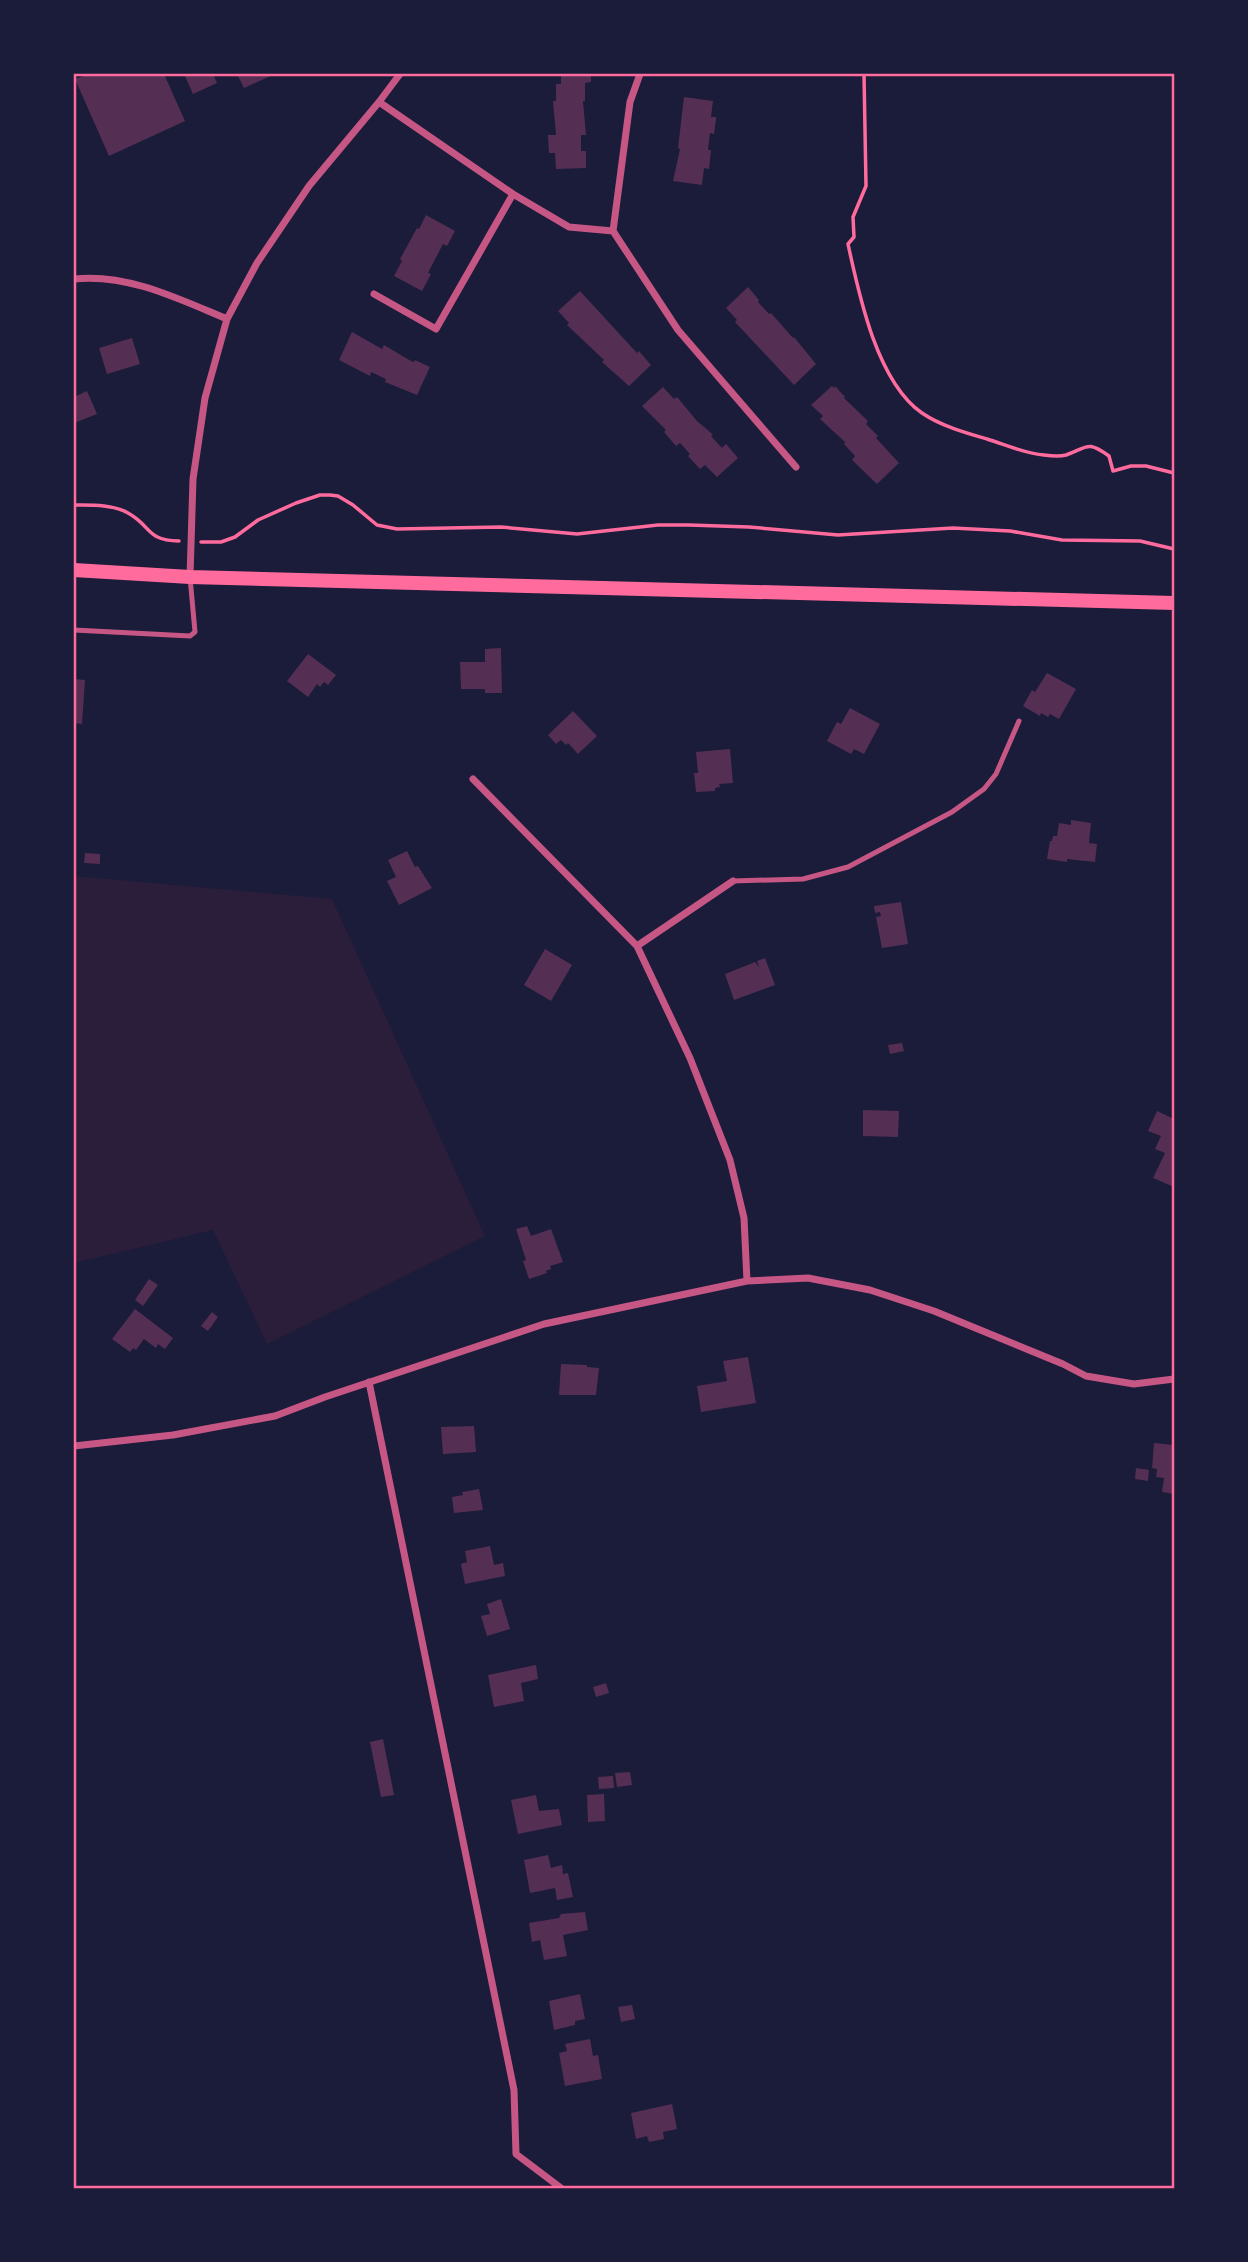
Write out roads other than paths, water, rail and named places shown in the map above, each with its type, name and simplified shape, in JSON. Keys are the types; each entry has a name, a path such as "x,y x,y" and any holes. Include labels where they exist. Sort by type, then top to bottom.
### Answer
{"main road":[{"path":"74,570 190,577 1174,603"}],"street":[{"path":"190,577 192,479 205,398 228,319 257,263 309,186 400,74"},
{"path":"640,74 629,102 613,231 678,330 796,467"},
{"path":"379,102 513,194 569,227 613,231"},
{"path":"374,294 436,329 513,194"},
{"path":"74,268 77,279 122,280 172,296 228,319"},
{"path":"473,779 637,946 690,1058 730,1160 744,1218 747,1281"},
{"path":"637,946 733,881"},
{"path":"74,1446 173,1435 275,1416 544,1324 747,1281 808,1278 870,1290 934,1311 1086,1376 1134,1384 1174,1379"},
{"path":"369,1382 513,2090 516,2154 561,2189"}],"lane":[{"path":"74,631 190,636 195,632 190,577"},
{"path":"733,881 803,879 848,867 952,812 984,789 996,774 1019,721"}]}
